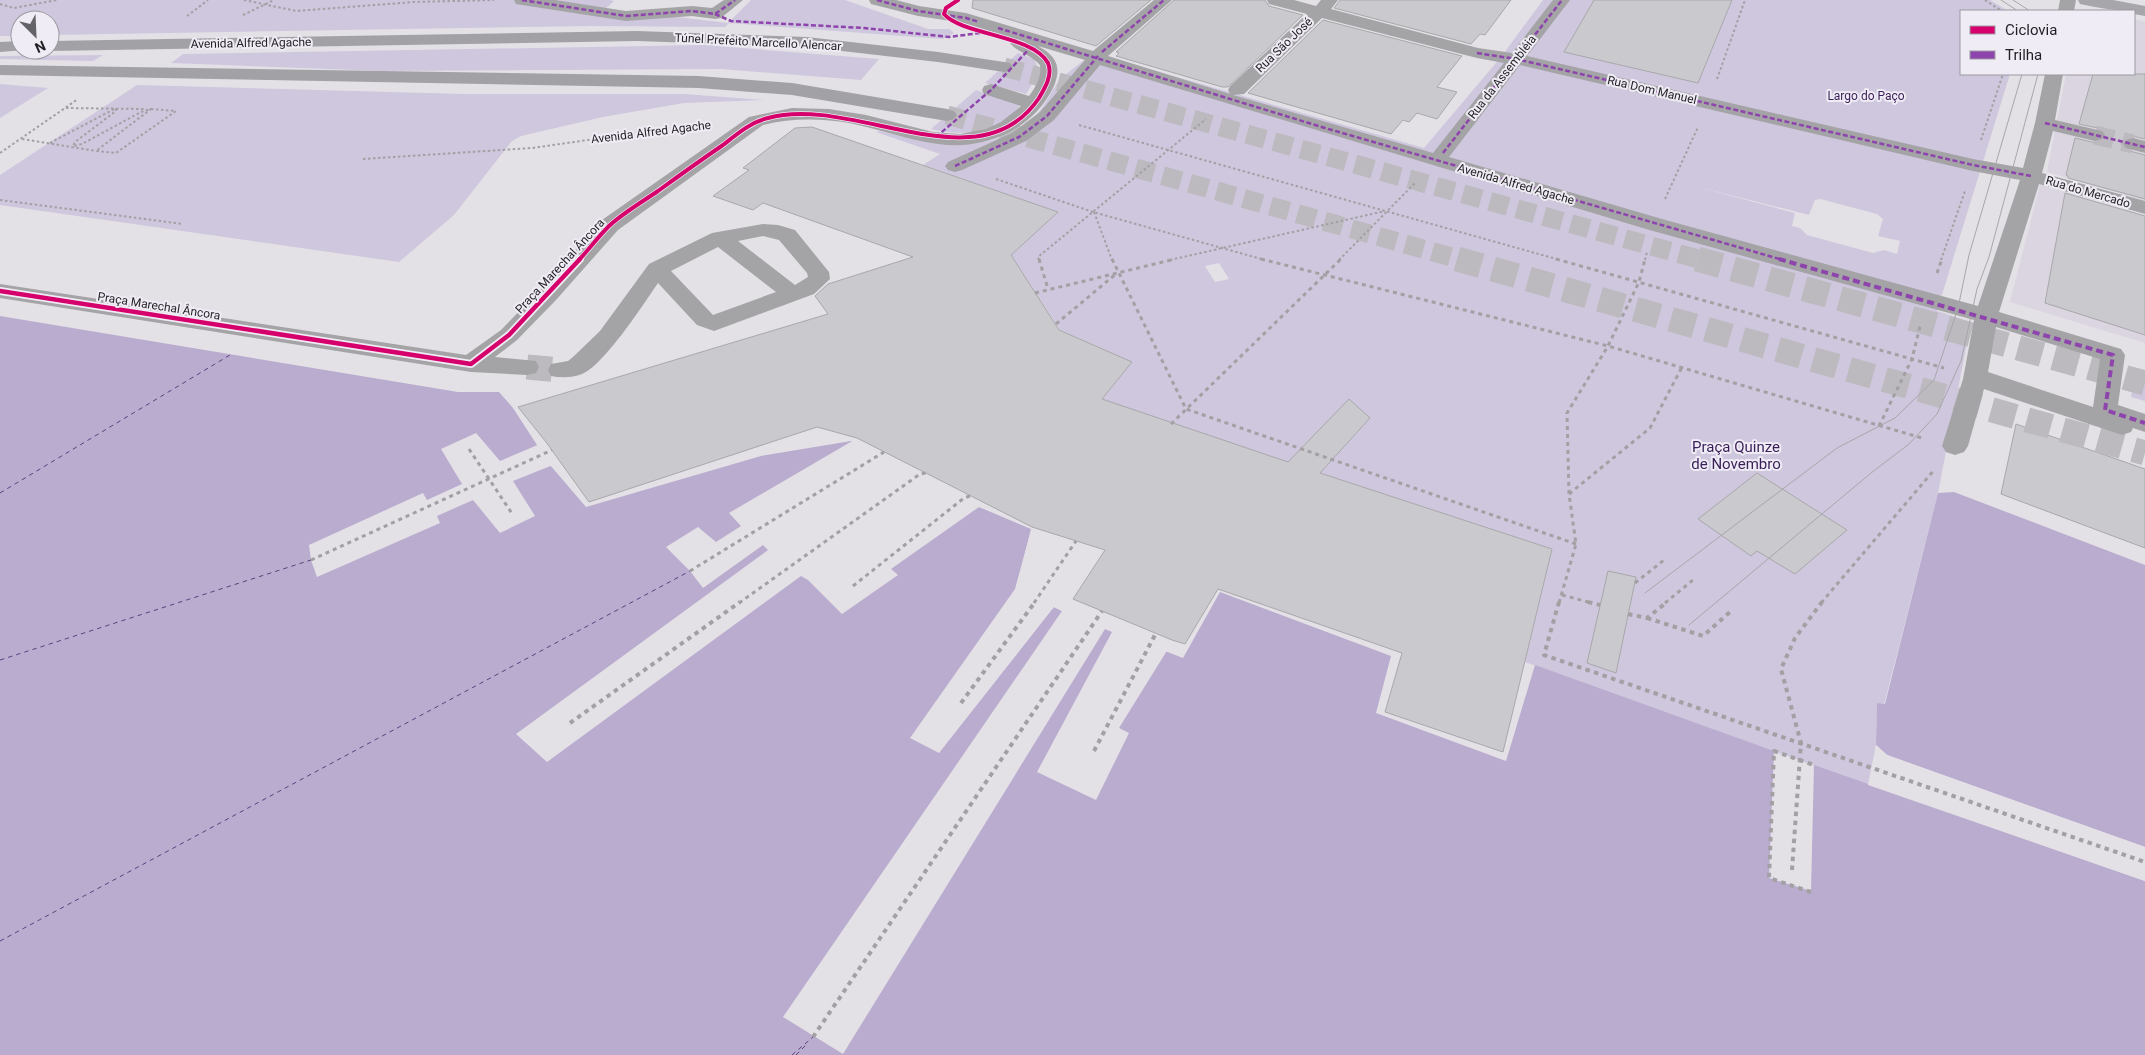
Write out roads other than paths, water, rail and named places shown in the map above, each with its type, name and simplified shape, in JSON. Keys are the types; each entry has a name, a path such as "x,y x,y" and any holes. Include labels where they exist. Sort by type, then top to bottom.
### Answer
{"highway":[{"name":"Túnel Prefeito Marcello Alencar","path":"512,38 637,36 807,42 938,57 1004,67"},
{"name":"Avenida Alfred Agache","path":"60,46 512,38"},
{"name":"Avenida Alfred Agache","path":"0,70 699,82 792,89 946,115"}],"main road":[{"path":"2086,0 2145,12"}],"street":[{"path":"522,0 626,16 641,16 692,11 715,14 735,0"},
{"name":"Avenida Alfred Agache","path":"877,0 918,11 951,7 966,18 1099,55 1441,156 1654,224 1986,316 2113,355 2105,410 2145,423"},
{"path":"955,166 1019,137 1041,110 1075,85 1099,55 1164,0"},
{"name":"Rua Dom Manuel","path":"1275,0 1325,6 1476,53 1516,59 1973,165 2031,176"},
{"name":"Rua da Assembléia","path":"1441,156 1562,0"},
{"name":"Rua São José","path":"1233,95 1325,6"},
{"name":"Praça Marechal Âncora","path":"0,291 471,364 509,335 548,295 610,225 756,121 775,114 827,115 874,123 943,139 967,139 1001,131 1041,110 1045,87 1051,71 1048,63 1041,55 1016,42 950,21 951,7"},
{"path":"1955,446 1976,377 1986,316 2046,123 2054,75"},
{"path":"991,90 1041,110"},
{"path":"2046,123 2095,135"},
{"name":"Rua do Mercado","path":"2031,176 2145,208"},
{"path":"560,370 574,368 582,363 608,336 657,269 720,238 763,230 778,231 787,235 818,272 819,280 792,294 714,324 705,320 657,269"},
{"path":"720,238 792,294"},
{"path":"471,364 527,367"},
{"path":"1976,377 2145,433"}],"tunnel":[{"path":"1004,67 1702,260"},
{"path":"947,115 1462,260"},
{"path":"2095,135 2133,144"},
{"path":"1457,259 2145,453"},
{"path":"1697,259 2145,383"},
{"path":"527,367 560,370"}],"tram line":[{"path":"2001,0 2016,10"},
{"path":"2013,0 2028,10"},
{"path":"1645,593 1837,448 1895,418 1934,380 1958,308 1969,255 2022,75"},
{"path":"1689,625 1871,473 1909,444 1937,414 1961,361 1977,289 1989,257 2038,75"}],"park label":[{"name":"Largo do Paço","path":"1866,96"},
{"name":"Praça Quinze de Novembro","path":"1736,456"}]}
